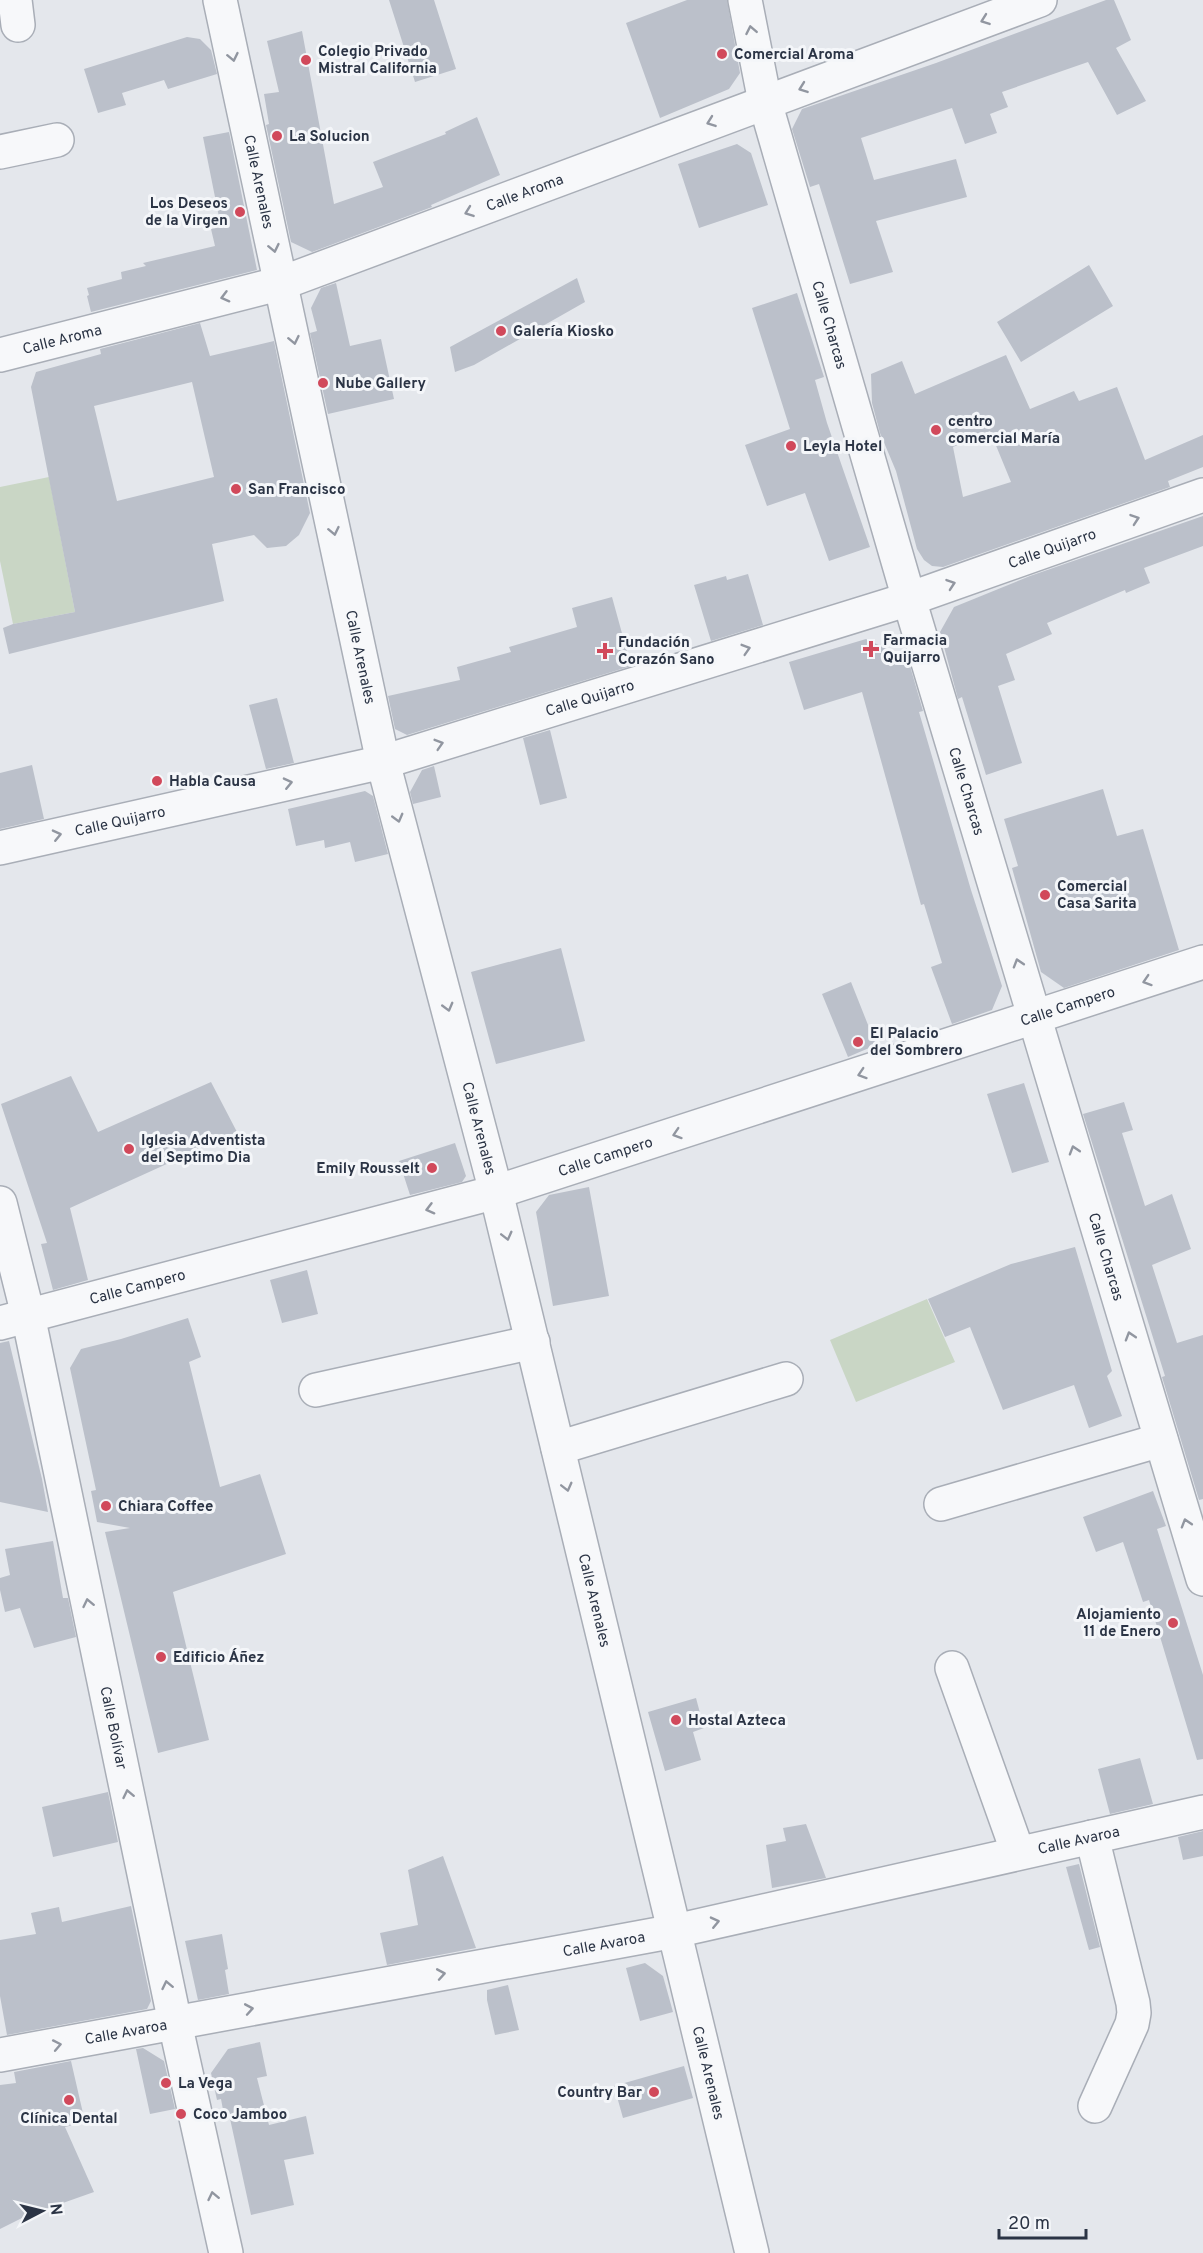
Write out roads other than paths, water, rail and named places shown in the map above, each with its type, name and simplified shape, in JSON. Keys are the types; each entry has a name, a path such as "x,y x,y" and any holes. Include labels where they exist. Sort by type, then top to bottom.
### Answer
{"street":[{"name":"Calle Arenales","path":"220,0 383,762 496,1192 752,2253"},
{"name":"Calle Charcas","path":"745,0 765,102 909,599 1203,1579"},
{"name":"Calle Aroma","path":"0,356 282,282 1040,0"},
{"path":"0,152 57,140"},
{"name":"Calle Quijarro","path":"0,848 383,762 909,599 1203,495"},
{"name":"Calle Campero","path":"14,1319 496,1192 1203,962"},
{"name":"Calle Bolívar","path":"0,1203 14,1319 226,2253"},
{"path":"316,1390 533,1342"},
{"path":"558,1448 786,1379"},
{"path":"940,1504 1161,1440"},
{"path":"952,1668 1018,1853"},
{"name":"Calle Avaroa","path":"0,2055 675,1932 1203,1812"},
{"path":"1092,1837 1134,2013 1132,2024 1095,2106"}],"place":[{"name":"Comercial Aroma","path":"722,54"},
{"name":"Colegio Privado Mistral California","path":"306,60"},
{"name":"La Solucion","path":"277,136"},
{"name":"Los Deseos de la Virgen","path":"240,212"},
{"name":"Galería Kiosko","path":"501,331"},
{"name":"Nube Gallery","path":"323,383"},
{"name":"centro comercial María","path":"936,430"},
{"name":"Leyla Hotel","path":"791,446"},
{"name":"San Francisco","path":"236,489"},
{"name":"Farmacia Quijarro","path":"871,649"},
{"name":"Fundación Corazón Sano","path":"605,651"},
{"name":"Habla Causa","path":"157,781"},
{"name":"Comercial Casa Sarita","path":"1045,895"},
{"name":"El Palacio del Sombrero","path":"858,1042"},
{"name":"Iglesia Adventista del Septimo Dia","path":"129,1149"},
{"name":"Emily Rousselt","path":"432,1168"},
{"name":"Chiara Coffee","path":"106,1506"},
{"name":"Alojamiento 11 de Enero","path":"1173,1623"},
{"name":"Edificio Áñez","path":"161,1657"},
{"name":"Hostal Azteca","path":"676,1720"},
{"name":"La Vega","path":"166,2083"},
{"name":"Country Bar","path":"654,2092"},
{"name":"Clínica Dental","path":"69,2100"},
{"name":"Coco Jamboo","path":"181,2114"}]}
